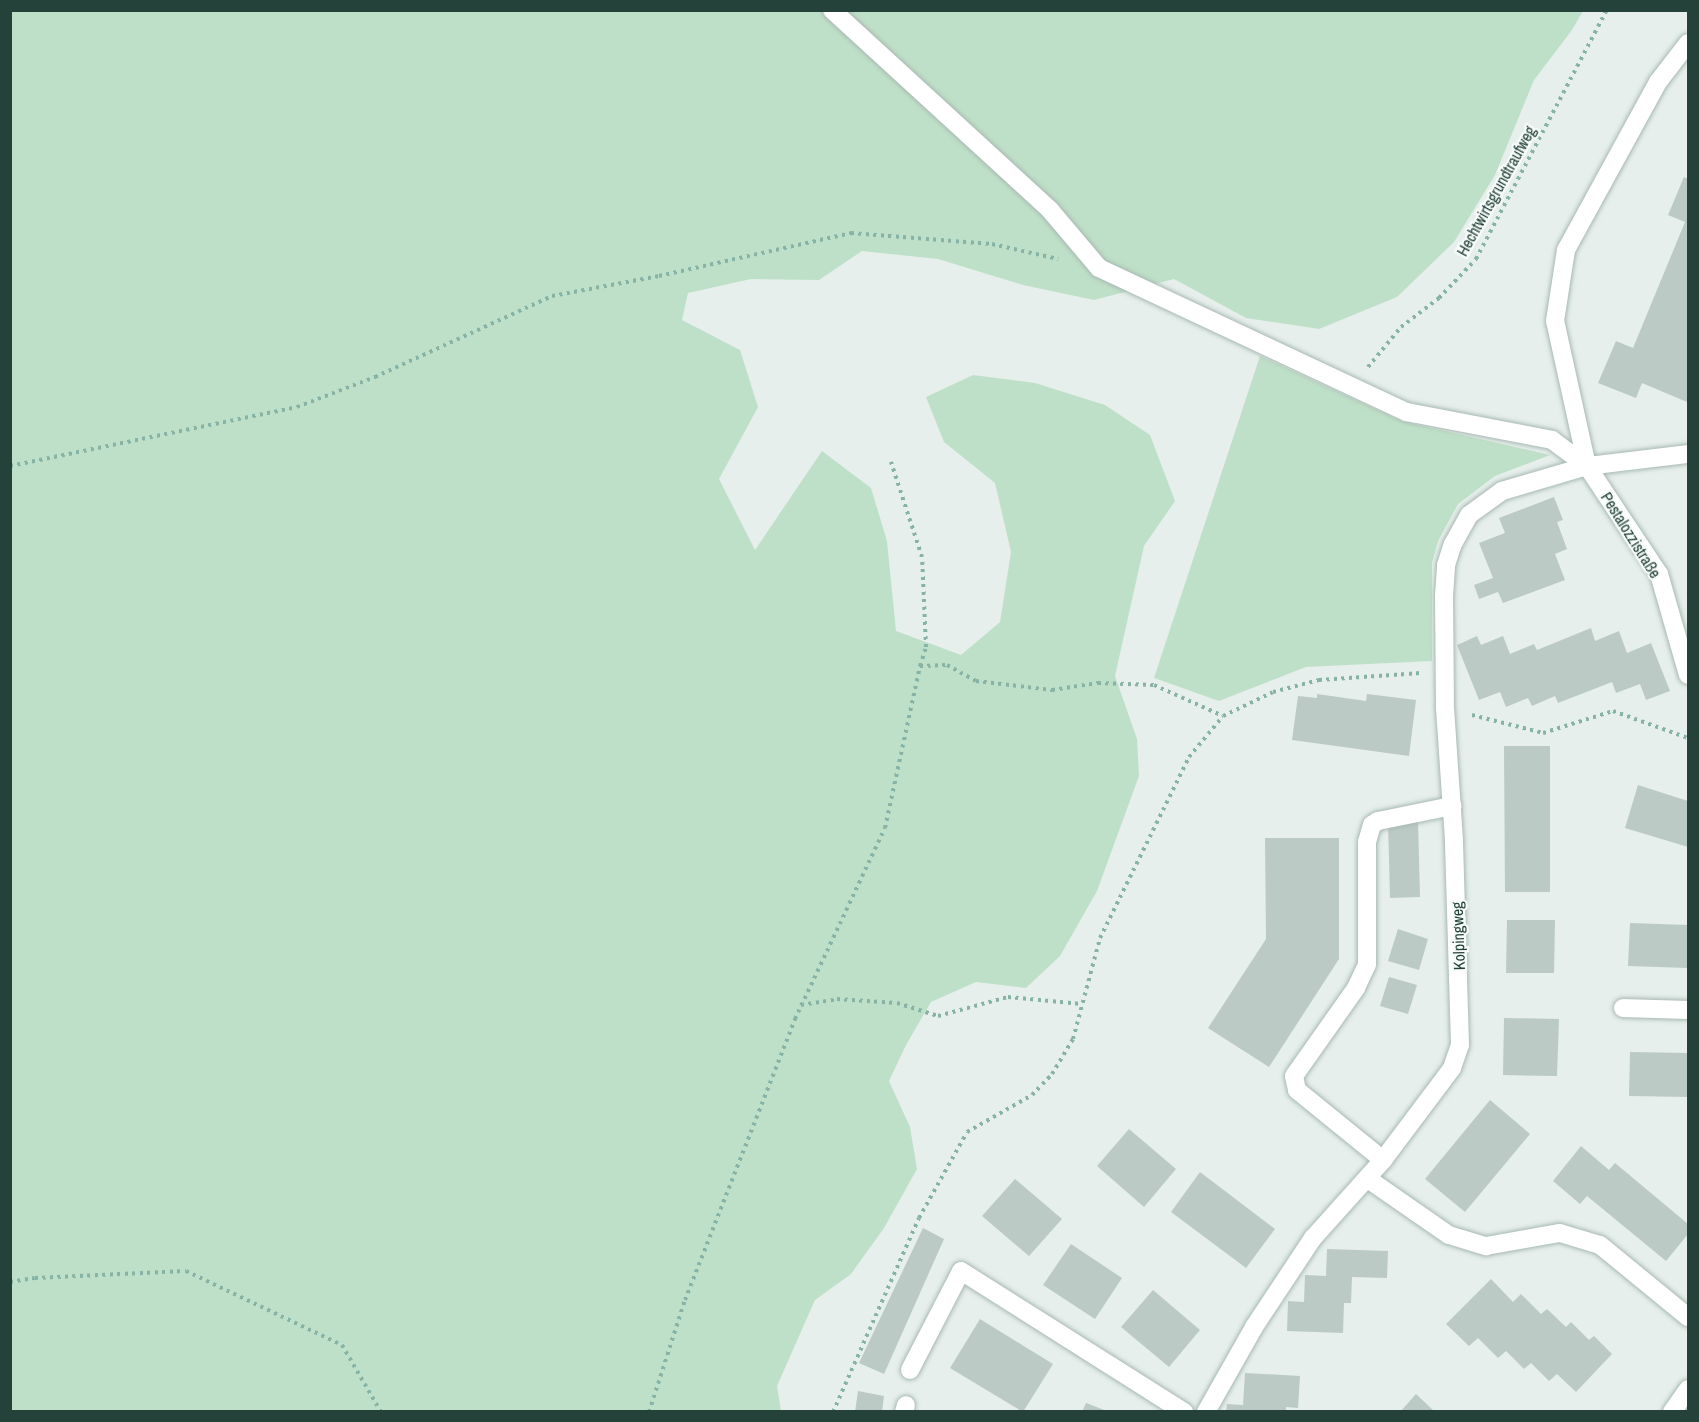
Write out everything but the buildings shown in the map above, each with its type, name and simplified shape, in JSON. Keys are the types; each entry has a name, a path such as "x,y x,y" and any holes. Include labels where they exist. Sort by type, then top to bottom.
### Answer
{"street":[{"path":"832,10 1050,210 1099,268 1351,387"},
{"path":"1689,43 1658,82 1566,250 1555,321 1587,466 1689,454"},
{"name":"Pestalozzistraße","path":"1351,387 1407,412 1552,440 1587,466 1659,574 1689,675"},
{"name":"Kolpingweg","path":"1206,1412 1254,1327 1313,1238 1368,1179 1452,1068 1460,1045 1452,806 1445,708 1446,564 1453,544 1469,515 1502,491 1587,466"},
{"path":"1383,1160 1297,1090 1294,1076 1356,988 1367,964 1367,843 1372,825 1378,821 1452,806"},
{"path":"1623,1008 1689,1010"},
{"path":"1368,1179 1449,1235 1486,1246 1560,1233 1600,1245 1689,1317"},
{"path":"910,1370 961,1271 1184,1412"},
{"path":"1672,1412 1689,1389"}],"path":[{"name":"Hechtwirtsgrundtraufweg","path":"1351,387 1401,327 1439,298 1476,259 1607,10"},
{"path":"10,466 297,407 375,377 552,296 659,276 851,233 992,244 1099,268"},
{"path":"649,1412 685,1300 801,1005 885,828 926,647 921,557 891,462"},
{"path":"920,666 947,665 975,681 1053,690 1098,683 1154,685 1223,716"},
{"path":"833,1412 919,1218 967,1132 1032,1095 1052,1074 1073,1039 1100,938 1189,757 1223,716 1273,692 1319,680 1445,671"},
{"path":"1445,708 1543,733 1613,711 1689,738"},
{"path":"801,1005 837,999 897,1003 938,1016 1008,997 1082,1004"},
{"path":"10,1282 35,1278 186,1271 342,1345 381,1412"}],"green space":[{"path":"10,11 1583,11 1572,30 1534,80 1495,175 1454,242 1397,297 1319,329 1246,318 1174,279 1094,300 1023,285 938,259 862,251 819,280 751,279 688,293 682,320 740,350 758,407 719,479 755,550 822,451 871,488 887,541 896,631 961,655 1000,622 1011,552 995,483 944,442 926,397 973,375 1035,383 1105,405 1150,435 1175,501 1144,546 1115,676 1137,739 1139,776 1097,891 1060,956 1026,988 976,982 931,1002 906,1045 889,1081 910,1127 917,1169 884,1228 851,1274 815,1300 777,1386 781,1411 11,1411"},
{"path":"1260,356 1401,421 1550,455 1495,476 1458,504 1438,541 1432,563 1432,661 1306,667 1219,701 1154,678"}]}
